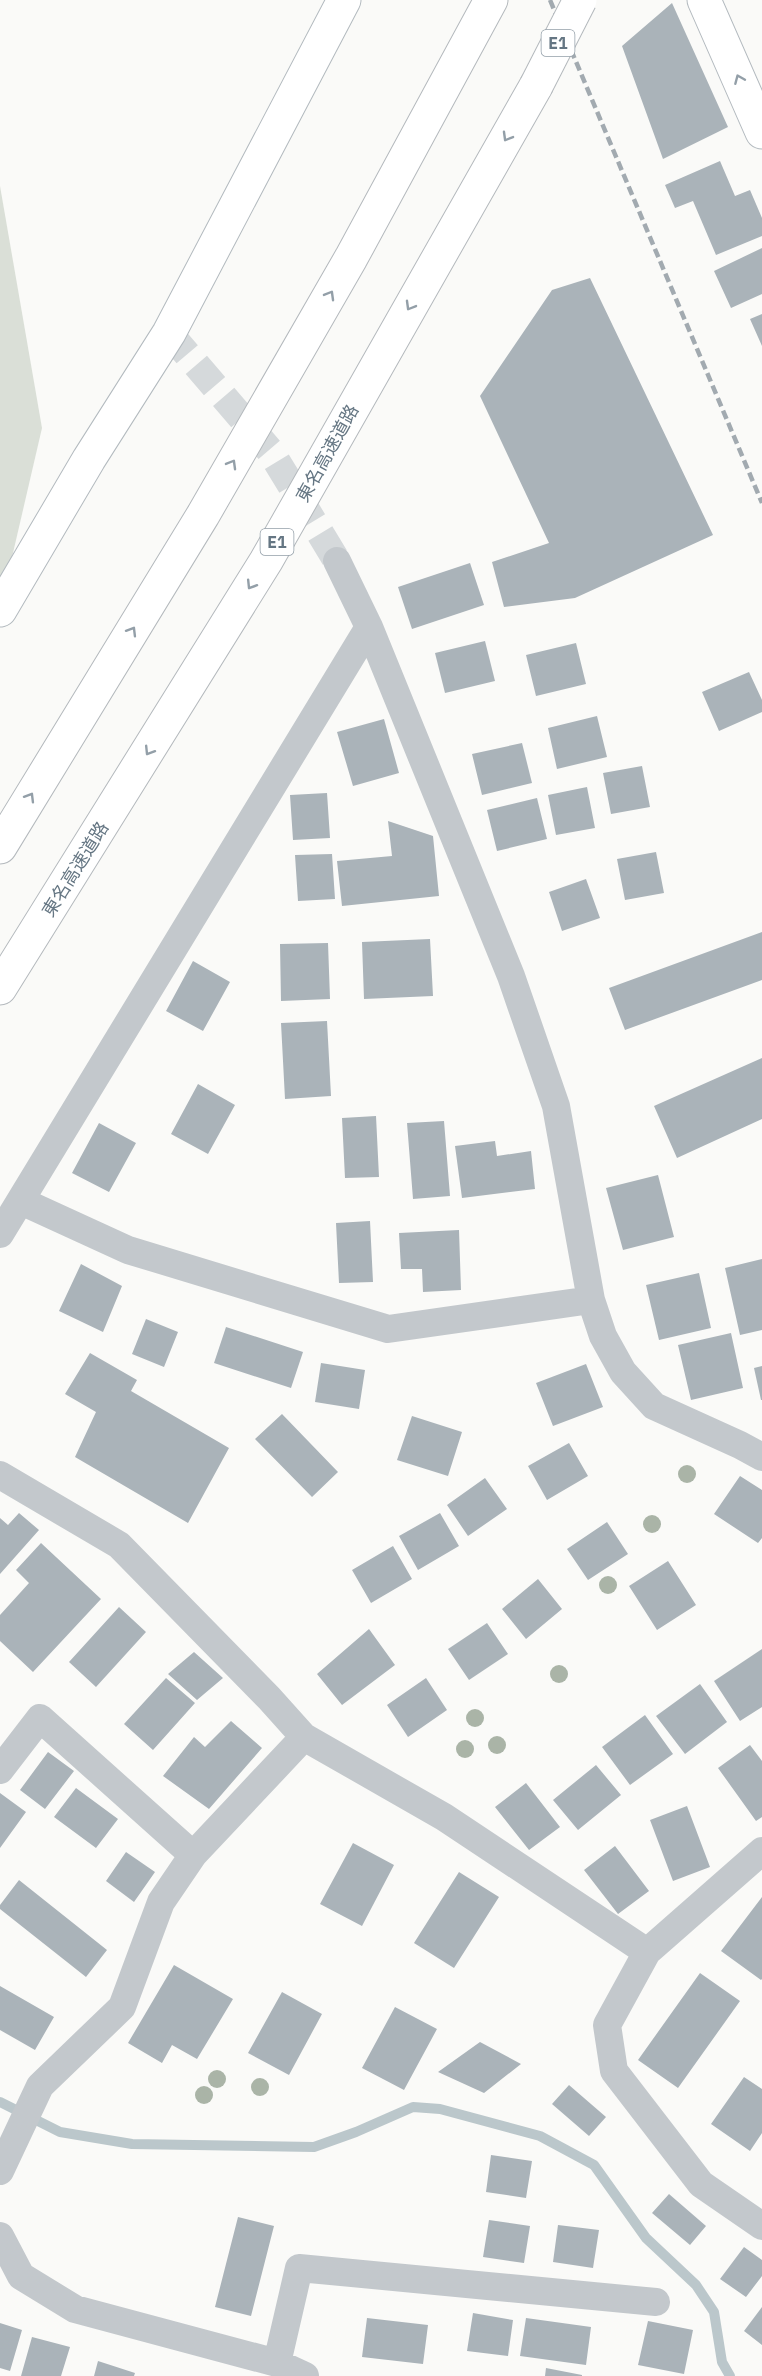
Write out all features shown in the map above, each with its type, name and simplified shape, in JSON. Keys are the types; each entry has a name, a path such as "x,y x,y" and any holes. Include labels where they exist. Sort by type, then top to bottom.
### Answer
{"main road":[{"path":"0,610 89,459 169,333 344,0"},
{"path":"0,847 203,515 351,258 491,0"},
{"name":"東名高速道路","path":"0,988 266,561 536,86 580,0"},
{"path":"704,0 762,132"}],"street":[{"path":"337,561 369,627 511,976 556,1106 591,1300 603,1336 623,1372 654,1406 762,1457"},
{"path":"0,1234 369,627"},
{"path":"21,1201 128,1250 388,1329 591,1300"},
{"path":"0,1475 119,1545 269,1698 304,1737 444,1817 647,1952"},
{"path":"0,1770 40,1718 193,1855"},
{"path":"0,2171 40,2086 122,2007 160,1902 193,1855 304,1737"},
{"path":"762,1851 647,1952 607,2025 614,2072 701,2184 762,2226"},
{"path":"0,2236 21,2276 75,2309 277,2363 305,2376"},
{"path":"277,2363 299,2268 656,2302"}],"shaded area":[{"path":"0,186 42,428 0,609"}],"building":[{"path":"672,3 728,127 663,159 622,46"},
{"path":"720,161 735,196 750,190 762,218 762,236 716,255 693,201 675,208 665,185"},
{"path":"762,248 762,294 731,308 714,271"},
{"path":"590,278 713,535 575,598 504,607 492,562 549,543 480,396 552,290"},
{"path":"762,314 762,346 750,319"},
{"path":"470,563 484,605 412,629 398,587"},
{"path":"485,641 495,681 445,693 435,653"},
{"path":"576,643 586,684 536,696 526,655"},
{"path":"749,672 762,700 762,712 719,731 702,692"},
{"path":"597,716 607,757 557,769 548,728"},
{"path":"384,719 399,773 353,786 337,732"},
{"path":"522,743 532,783 482,795 472,754"},
{"path":"642,766 650,807 611,814 603,773"},
{"path":"587,787 595,828 556,835 548,795"},
{"path":"327,793 330,838 293,840 290,795"},
{"path":"537,798 547,839 497,851 487,810"},
{"path":"388,821 433,836 439,896 342,906 337,861 392,856"},
{"path":"656,852 664,893 625,900 617,859"},
{"path":"332,854 335,899 298,901 295,855"},
{"path":"586,879 600,918 562,931 549,892"},
{"path":"762,932 762,980 625,1030 609,988"},
{"path":"430,939 433,996 364,999 362,942"},
{"path":"328,943 330,999 281,1001 280,944"},
{"path":"193,961 230,982 203,1031 166,1011"},
{"path":"327,1021 331,1096 285,1099 281,1023"},
{"path":"762,1058 762,1119 677,1158 654,1106"},
{"path":"198,1084 235,1105 208,1154 171,1134"},
{"path":"376,1116 379,1177 345,1178 342,1118"},
{"path":"444,1121 450,1196 413,1199 407,1123"},
{"path":"99,1123 136,1143 109,1192 72,1173"},
{"path":"495,1141 497,1156 531,1151 535,1189 462,1198 455,1146"},
{"path":"658,1175 674,1237 623,1250 606,1188"},
{"path":"370,1221 373,1282 339,1283 336,1223"},
{"path":"459,1230 461,1290 423,1292 422,1269 401,1269 399,1233"},
{"path":"762,1259 762,1330 740,1335 725,1268"},
{"path":"81,1264 122,1286 103,1332 59,1311"},
{"path":"699,1273 711,1328 659,1340 646,1285"},
{"path":"146,1319 178,1332 164,1367 132,1354"},
{"path":"226,1327 303,1352 291,1388 214,1363"},
{"path":"731,1333 743,1388 691,1400 678,1345"},
{"path":"90,1353 137,1380 131,1391 229,1448 188,1523 75,1457 96,1412 65,1394"},
{"path":"321,1363 365,1370 359,1409 315,1402"},
{"path":"586,1364 603,1407 553,1426 536,1383"},
{"path":"762,1366 762,1400 761,1400 754,1368"},
{"path":"282,1414 338,1472 312,1497 255,1439"},
{"path":"412,1416 462,1432 448,1476 397,1460"},
{"path":"569,1443 588,1476 547,1500 528,1466"},
{"path":"740,1476 762,1490 762,1538 758,1543 714,1514"},
{"path":"485,1478 507,1509 468,1536 447,1505"},
{"path":"19,1513 39,1530 0,1574 0,1518 8,1525"},
{"path":"440,1513 459,1546 418,1570 399,1536"},
{"path":"607,1522 628,1554 588,1580 567,1549"},
{"path":"41,1543 101,1599 33,1672 0,1641 0,1615 29,1583 16,1570"},
{"path":"393,1546 412,1579 371,1603 352,1570"},
{"path":"668,1561 696,1605 657,1630 629,1586"},
{"path":"538,1579 562,1609 526,1639 502,1609"},
{"path":"119,1607 146,1632 96,1687 69,1662"},
{"path":"487,1623 508,1654 469,1680 448,1649"},
{"path":"369,1629 395,1665 342,1705 317,1674"},
{"path":"762,1649 762,1707 740,1721 714,1681"},
{"path":"194,1652 223,1678 197,1700 168,1674"},
{"path":"166,1678 195,1703 153,1750 124,1724"},
{"path":"426,1678 447,1710 408,1737 387,1705"},
{"path":"700,1684 727,1722 685,1754 656,1716"},
{"path":"645,1715 673,1754 630,1785 602,1747"},
{"path":"231,1721 262,1748 209,1809 163,1776 194,1737 205,1747"},
{"path":"750,1745 762,1761 762,1817 756,1821 718,1768"},
{"path":"48,1752 74,1771 45,1809 20,1790"},
{"path":"596,1765 621,1795 578,1830 553,1800"},
{"path":"526,1783 560,1827 529,1850 495,1807"},
{"path":"76,1788 118,1819 96,1848 54,1817"},
{"path":"0,1793 26,1812 0,1848"},
{"path":"687,1806 710,1867 673,1881 650,1820"},
{"path":"353,1843 394,1865 362,1926 320,1904"},
{"path":"615,1846 649,1891 618,1914 584,1870"},
{"path":"126,1852 155,1872 134,1902 106,1881"},
{"path":"459,1872 499,1897 454,1968 414,1943"},
{"path":"19,1880 107,1950 86,1977 0,1909 0,1905"},
{"path":"762,1897 762,1979 761,1980 721,1951"},
{"path":"174,1965 233,1999 197,2059 172,2045 162,2063 128,2043"},
{"path":"700,1973 740,2001 678,2088 638,2060"},
{"path":"0,1986 54,2017 35,2050 0,2030"},
{"path":"282,1992 322,2014 289,2075 248,2053"},
{"path":"395,2007 437,2029 404,2090 362,2068"},
{"path":"480,2042 521,2064 484,2093 438,2072"},
{"path":"744,2077 762,2089 762,2133 750,2151 711,2124"},
{"path":"569,2085 606,2117 589,2136 552,2104"},
{"path":"491,2155 532,2161 526,2198 486,2192"},
{"path":"669,2194 706,2226 690,2245 652,2213"},
{"path":"238,2217 274,2226 251,2316 215,2307"},
{"path":"489,2220 530,2226 524,2263 483,2257"},
{"path":"558,2225 599,2230 593,2268 553,2262"},
{"path":"744,2247 762,2260 762,2276 746,2297 720,2279"},
{"path":"762,2307 762,2345 744,2331"},
{"path":"473,2313 513,2320 508,2356 467,2351"},
{"path":"367,2318 428,2325 423,2364 362,2357"},
{"path":"526,2318 591,2327 586,2365 520,2356"},
{"path":"648,2321 693,2330 684,2374 638,2365"},
{"path":"0,2323 22,2330 10,2371 0,2368"},
{"path":"32,2337 70,2347 61,2376 21,2376"},
{"path":"98,2361 135,2373 134,2376 94,2376"},
{"path":"546,2368 582,2375 582,2376 545,2376"}],"waterway":[{"path":"0,2102 60,2132 132,2144 314,2147 356,2132 413,2107 440,2109 540,2136 594,2165 646,2238 696,2285 714,2312 722,2362 730,2376"}],"tunnel":[{"path":"169,333 271,452 337,561"}],"railway":[{"path":"550,0 762,503"}]}
